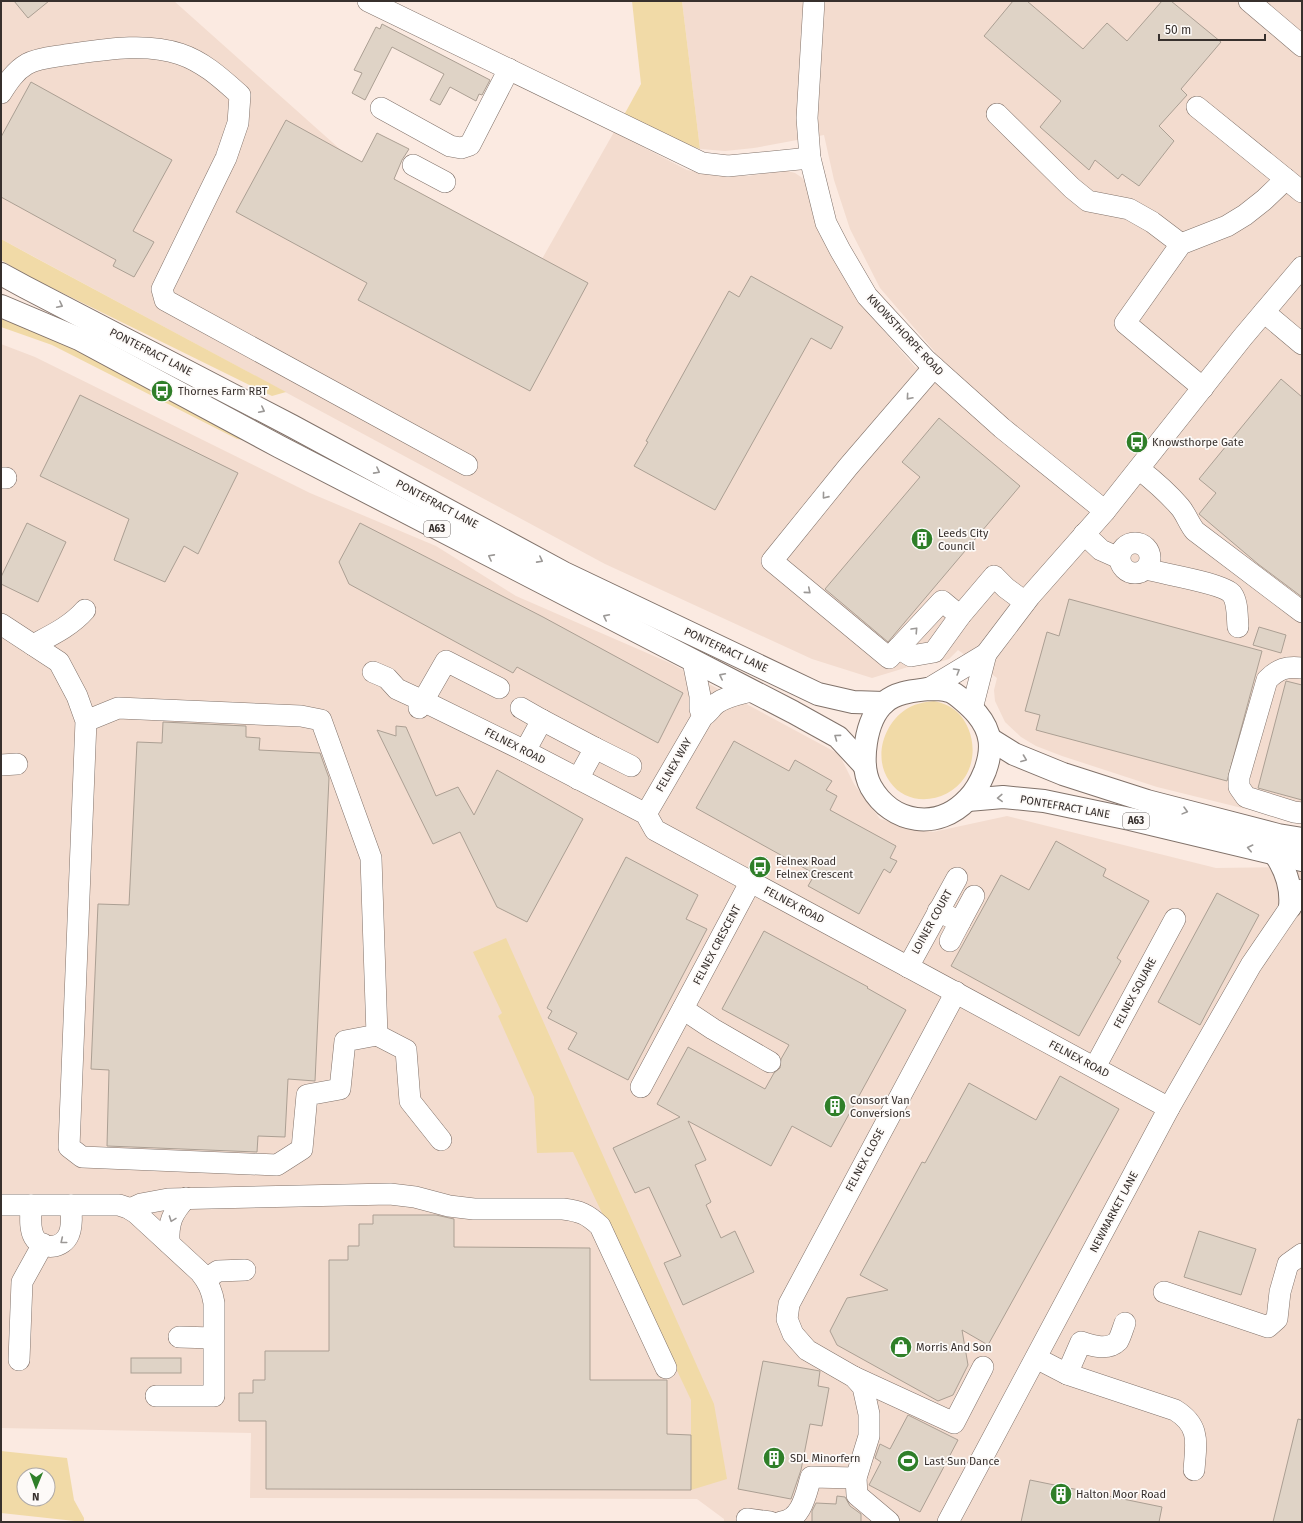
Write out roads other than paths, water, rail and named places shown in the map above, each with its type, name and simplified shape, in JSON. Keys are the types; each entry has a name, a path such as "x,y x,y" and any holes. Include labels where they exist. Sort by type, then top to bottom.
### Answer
{"highway":[{"name":"PONTEFRACT LANE","path":"1,274 292,426 564,573 818,694 853,702 884,703"},
{"name":"PONTEFRACT LANE","path":"1,306 79,339 280,447 838,737 864,765"},
{"name":"A63","path":"928,689 950,691 972,709 983,722 990,739 988,760 980,784 968,800 956,809 941,817 921,821 902,816 886,807 875,794 867,780 864,765 865,747 869,731 875,716 884,703 900,694 928,689"},
{"name":"A63","path":"990,739 1014,754 1070,776 1147,801 1278,835 1302,839"},
{"name":"PONTEFRACT LANE","path":"968,800 1003,797 1044,801 1130,819 1302,860"},
{"path":"1275,854 1286,873 1291,895 1296,898"}],"street":[{"path":"368,1 702,163 728,166 810,158"},
{"name":"KNOWSTHORPE ROAD","path":"814,1 807,118 810,158 826,223 848,263 867,296 934,367 1002,428 1105,511"},
{"path":"1249,1 1302,46"},
{"path":"1,93 14,73 28,63 45,58 123,49 153,48 179,54 198,61 214,72 240,95 238,123 226,158 162,289 165,300 467,465"},
{"path":"392,109 450,146 461,148 470,145 509,69"},
{"path":"1197,107 1294,185 1264,200 1245,215 1227,226 1181,244 1125,323 1203,388"},
{"path":"997,114 1072,188 1088,201 1129,209 1152,222 1181,244"},
{"path":"428,173 442,142"},
{"path":"928,689 986,654 1025,602 1105,511 1264,312 1302,267"},
{"path":"1264,312 1302,344"},
{"path":"934,367 848,467 772,561 889,658 942,601 960,616"},
{"path":"1139,469 1181,508 1195,531 1302,612"},
{"path":"1084,534 1101,550 1119,558 1120,553 1126,545 1136,543 1141,544 1148,550 1150,555 1150,560 1146,569 1209,583 1225,589 1232,595 1236,603 1238,627"},
{"path":"898,648 912,656 934,652 960,616 994,576 1006,588 1025,602"},
{"path":"33,645 66,627 76,620 85,610"},
{"path":"1,624 59,662 77,696 86,721 69,1147 82,1157 277,1165 302,1150 307,1095 340,1089 346,1041 377,1035 406,1050 410,1101 441,1140"},
{"path":"972,709 986,654"},
{"path":"421,705 446,661 499,688"},
{"path":"693,661 700,696 700,710 703,716"},
{"path":"1302,668 1282,668 1267,680 1239,777 1239,787 1246,797 1294,812 1302,813"},
{"name":"FELNEX ROAD","path":"373,672 387,678 398,689 421,705 525,751 646,814 655,830 1169,1108"},
{"name":"FELNEX WAY","path":"646,814 703,716 708,713 716,703 729,697 751,691"},
{"path":"86,721 118,708 301,716 321,720 371,858 377,1035"},
{"path":"521,708 594,748 631,766"},
{"path":"525,751 542,720"},
{"path":"578,779 594,748"},
{"name":"LOINER COURT","path":"908,967 956,878"},
{"name":"FELNEX CRESCENT","path":"642,1087 751,881"},
{"path":"950,942 974,896"},
{"name":"NEWMARKET LANE","path":"948,1522 1169,1108 1251,965 1296,898"},
{"path":"938,911 960,922"},
{"name":"FELNEX SQUARE","path":"1095,1067 1175,919"},
{"name":"FELNEX CLOSE","path":"956,992 820,1244 789,1304 787,1319 793,1334 807,1350 854,1377 954,1423 983,1367"},
{"path":"683,1009 770,1062"},
{"path":"130,1209 153,1201 186,1198 390,1194 415,1197 449,1206 474,1209 577,1211 590,1217 600,1226 666,1368"},
{"path":"169,1243 168,1231 171,1218 186,1198"},
{"path":"1,1205 119,1205 130,1209 169,1243 206,1279 212,1291 214,1396 156,1396"},
{"path":"31,1205 31,1230 34,1237 43,1244 51,1246 57,1245 68,1238 71,1226 71,1205"},
{"path":"19,1360 22,1282 43,1244"},
{"path":"1164,1292 1268,1327 1277,1319 1280,1292 1288,1264 1302,1254"},
{"path":"206,1279 218,1271 245,1270"},
{"path":"1067,1374 1081,1342 1092,1346 1112,1346 1119,1340 1125,1323"},
{"path":"179,1337 214,1338"},
{"path":"1036,1358 1067,1374 1175,1410 1180,1413 1194,1428 1196,1436 1194,1470"},
{"path":"854,1377 863,1387 869,1414 868,1436 856,1478 857,1495 889,1522"},
{"path":"781,1522 791,1519 799,1512 811,1477 856,1478"},
{"path":"747,1519 770,1522"}],"place":[{"name":"Thornes Farm RBT","path":"162,391"},
{"name":"Knowsthorpe Gate","path":"1137,442"},
{"name":"Leeds City Council","path":"922,539"},
{"name":"Felnex Road Felnex Crescent","path":"760,867"},
{"name":"Consort Van Conversions","path":"835,1106"},
{"name":"Morris And Son","path":"901,1347"},
{"name":"SDL Minorfern","path":"774,1458"},
{"name":"Last Sun Dance","path":"908,1461"},
{"name":"Halton Moor Road","path":"1061,1494"}]}
